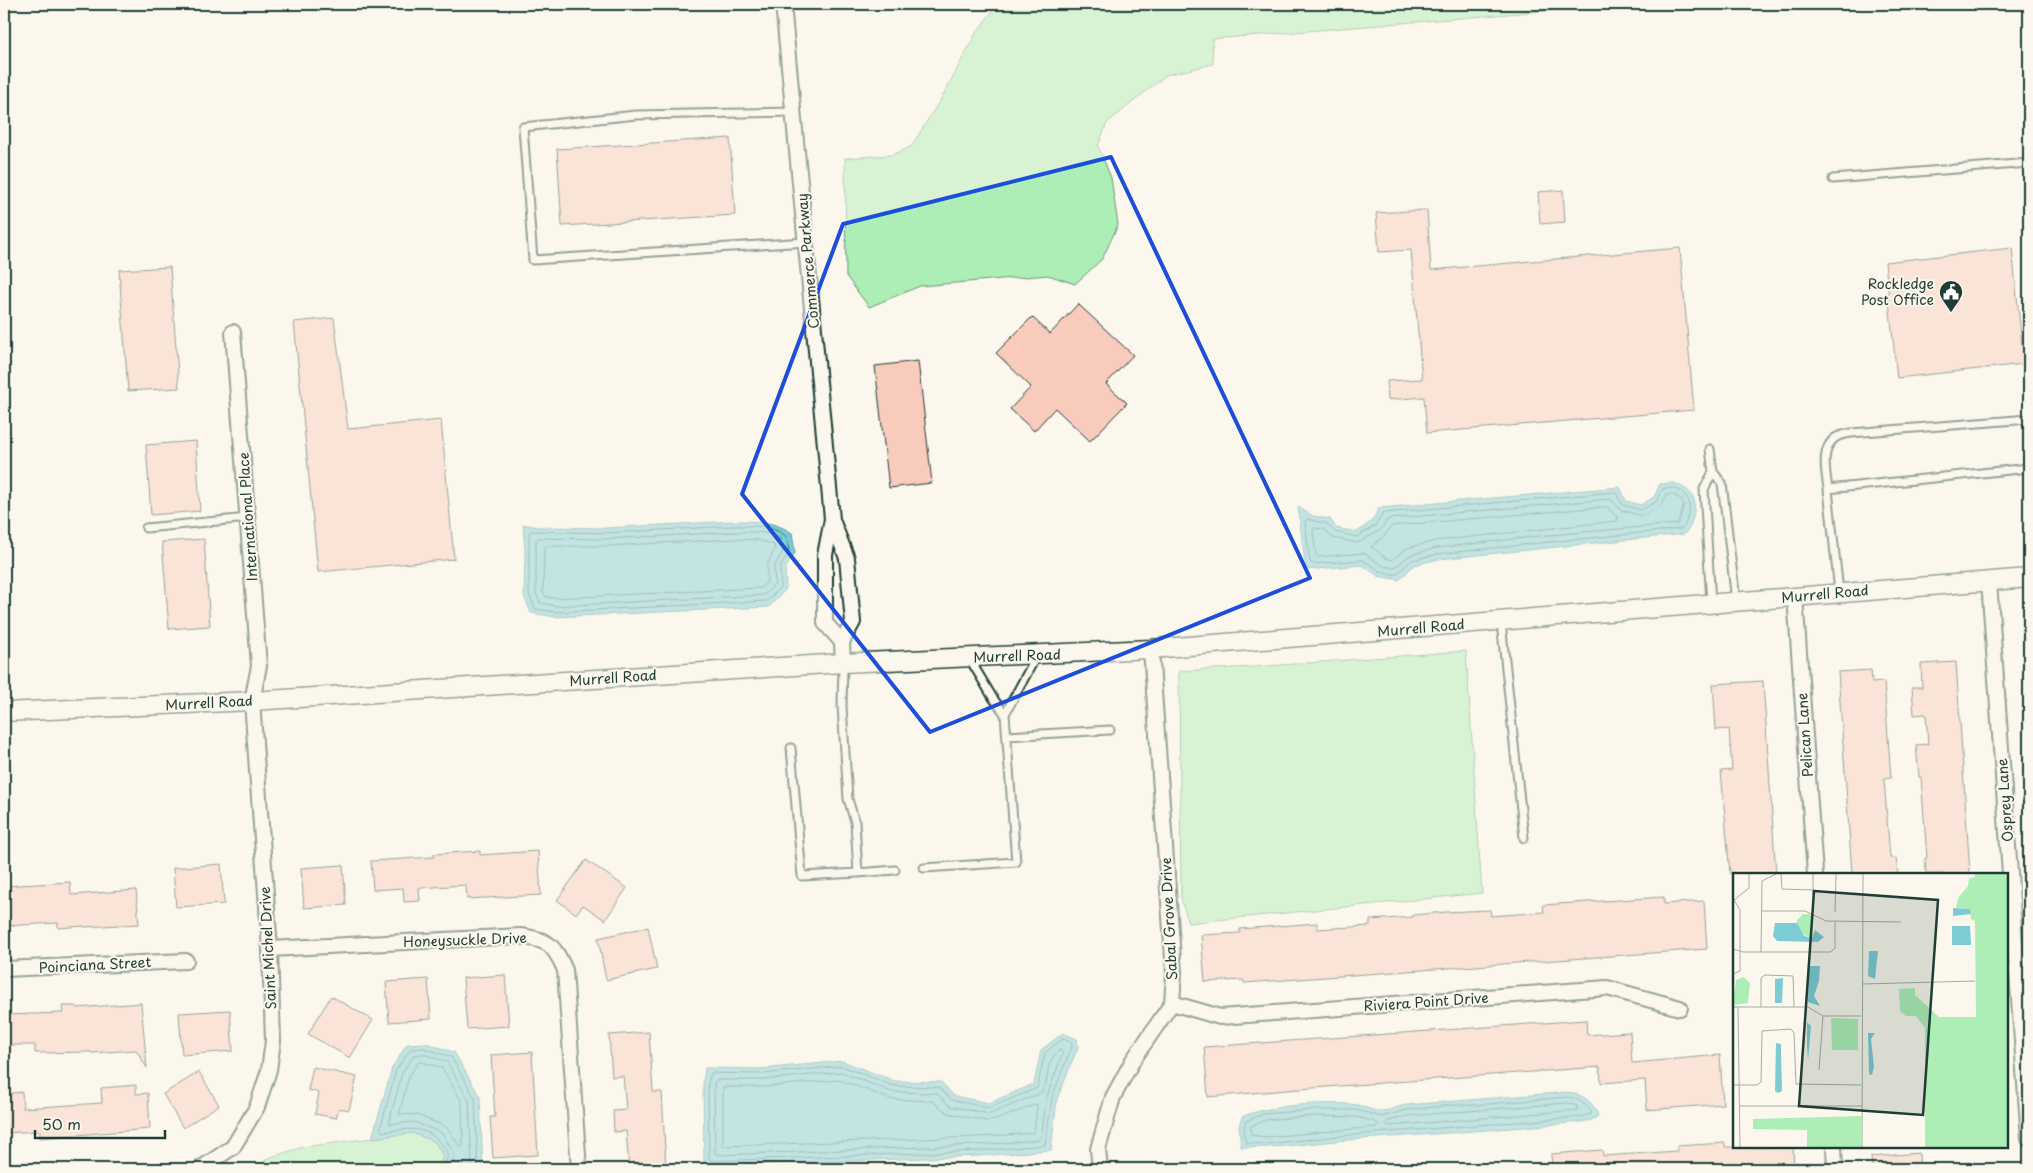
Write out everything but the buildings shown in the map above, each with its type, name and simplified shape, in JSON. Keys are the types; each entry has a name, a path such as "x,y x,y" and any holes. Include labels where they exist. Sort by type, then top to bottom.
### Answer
{"street":[{"name":"Commerce Parkway","path":"783,4 832,519 847,558 853,622 842,642 843,663"},
{"name":"International Place","path":"233,332 259,666 252,701"},
{"name":"Commerce Parkway","path":"832,519 825,555 825,623 842,642"},
{"name":"Murrell Road","path":"4,712 252,701 843,663 1151,650 1839,592 2029,578"},
{"name":"Osprey Lane","path":"1989,582 2029,1139"},
{"name":"Pelican Lane","path":"1795,596 1815,873"},
{"name":"Sabal Grove Drive","path":"1151,650 1174,973 1172,1003"},
{"name":"Saint Michel Drive","path":"200,1169 233,1146 257,1107 269,1070 273,1041 270,949 252,701"},
{"name":"Honeysuckle Drive","path":"270,949 520,936 542,939 557,952 565,970 579,1169"},
{"name":"Poinciana Street","path":"4,969 186,960"},
{"name":"Riviera Point Drive","path":"1172,1003 1220,1017 1607,988 1680,1008"},
{"path":"1100,1169 1098,1149 1113,1097 1133,1060 1172,1003"},
{"path":"1834,1148 1835,1169"}],"lane":[{"path":"794,112 636,115 524,127 533,260 806,242"},
{"path":"1833,179 2029,163"},
{"path":"1839,592 1825,460 1828,446 1836,437 1851,433 2029,419"},
{"path":"1710,449 1713,472 1722,483 1736,601"},
{"path":"1828,489 2029,468"},
{"path":"1711,603 1704,489 1713,472"},
{"path":"146,528 248,518"},
{"path":"1501,621 1524,838"},
{"path":"1005,714 1037,655"},
{"path":"924,868 1016,862 1005,714 969,658"},
{"path":"843,663 842,706 848,800 855,822 858,873"},
{"path":"1007,736 1110,730"},
{"path":"791,748 802,876 895,870"}],"highlighted area":[{"path":"1111,157 1310,578 930,732 742,494 843,224"}],"green space":[{"path":"998,4 1627,4 1212,39 1213,64 1166,75 1107,123 1098,146 1111,178 1118,225 1102,259 1075,284 1048,275 920,286 869,307 846,276 845,158 892,155 911,147 944,94 976,33"},
{"path":"1466,651 1482,893 1188,923 1181,897 1179,671"},
{"path":"412,1133 435,1142 443,1156 439,1169 252,1169 271,1157 303,1147"}],"water":[{"path":"1674,483 1692,495 1695,504 1692,520 1684,534 1439,559 1414,565 1399,580 1378,576 1362,565 1306,570 1298,507 1313,516 1330,519 1336,528 1357,532 1372,521 1379,508 1620,487 1626,501 1641,505 1654,497 1660,484"},
{"path":"734,521 771,524 792,533 795,553 785,569 786,589 769,607 555,617 531,613 524,596 525,551 523,524 538,527 606,528"},
{"path":"1063,1033 1077,1039 1078,1047 1057,1099 1051,1150 979,1156 713,1166 704,1164 703,1082 705,1068 761,1069 842,1061 895,1081 941,1082 954,1096 989,1103 1034,1084 1041,1050"},
{"path":"425,1043 454,1052 480,1097 483,1169 439,1169 443,1156 435,1142 413,1133 372,1138 392,1068 407,1044"},
{"path":"1569,1092 1579,1095 1591,1103 1598,1116 1592,1120 1552,1125 1280,1146 1241,1147 1239,1126 1242,1117 1282,1107 1346,1104 1380,1111 1406,1105"}],"place":[{"name":"Rockledge Post Office","path":"1951,313"}]}
